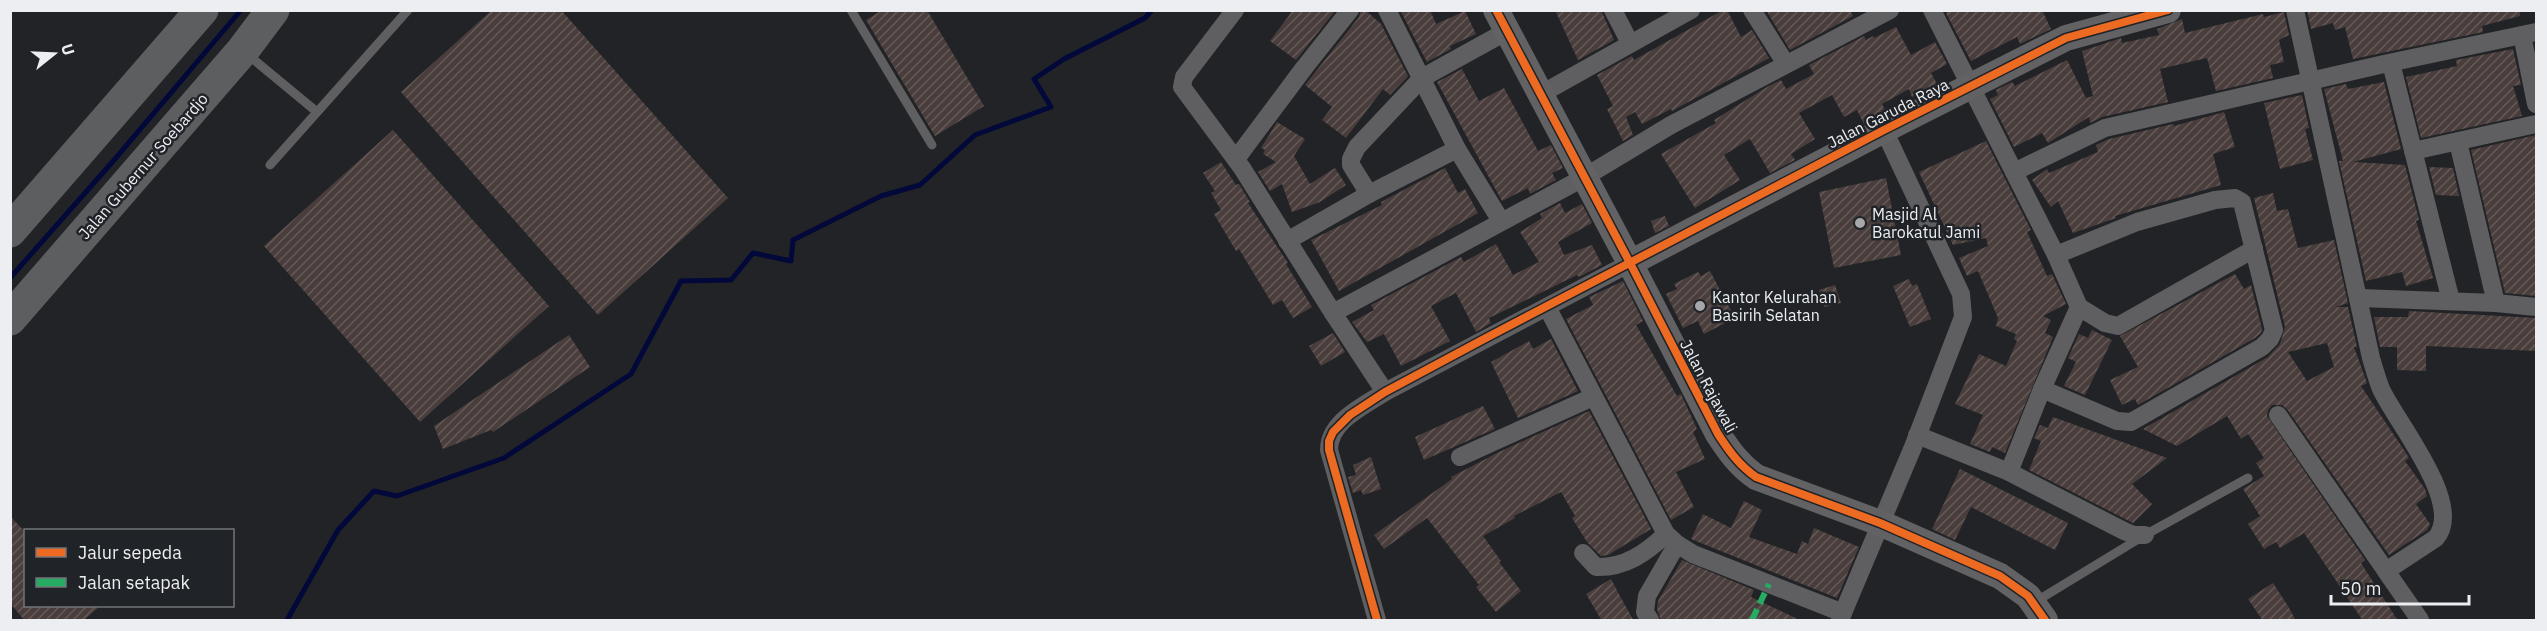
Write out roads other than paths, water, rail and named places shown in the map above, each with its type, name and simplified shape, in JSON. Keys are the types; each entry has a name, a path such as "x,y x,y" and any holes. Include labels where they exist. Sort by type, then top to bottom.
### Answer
{"highway":[{"path":"10,231 202,10"},
{"name":"Jalan Gubernur Soebardjo","path":"10,319 243,50 273,10"}],"street":[{"path":"1234,10 1182,82 1187,94 1236,159 1385,392"},
{"path":"1236,159 1350,10"},
{"path":"1387,10 1457,149 1501,221"},
{"path":"1612,10 1630,43"},
{"path":"1541,94 1691,10"},
{"path":"1752,10 1786,64"},
{"path":"1333,313 1583,178 1671,125 1786,64 1860,17 1890,10"},
{"path":"1932,10 2056,255 2079,307 2105,323 2118,326 2254,249"},
{"name":"Jalan Garuda Raya","path":"1630,263 2066,38 2168,10"},
{"path":"2295,10 2360,298 2371,358 2381,388 2428,469 2437,491 2444,522 2442,531 2436,538 2386,572"},
{"path":"1369,194 1353,169 1351,159 1353,153 1407,91 1502,21"},
{"name":"Jalan Rajawali","path":"1502,21 1718,434 1743,468 1756,477 1880,523 2000,576 2028,596 2039,612"},
{"path":"2014,172 2105,128 2529,34 2536,104"},
{"path":"2391,63 2451,301"},
{"path":"2413,151 2536,124"},
{"path":"1547,307 1593,397 1671,539 1693,554 1842,617 1963,317 1962,300 1956,281 1884,130"},
{"path":"2458,142 2496,303"},
{"path":"1287,241 1369,194 1457,149"},
{"path":"2042,389 2117,421 2131,422 2262,347 2273,334 2274,324 2242,202 2235,198 2225,198 2137,222 2056,255"},
{"path":"1377,621 1329,450 1329,441 1333,432 1350,415 1385,392 1630,263"},
{"path":"2360,298 2496,303 2536,307"},
{"path":"2009,472 2042,389 2079,307"},
{"path":"1460,458 1593,397"},
{"path":"2278,414 2420,621"},
{"path":"1917,435 2009,472 2134,536 2145,535"},
{"path":"1582,553 1596,567 1617,564 1671,539"},
{"path":"1650,621 1645,612 1647,596 1671,539"}],"lane":[{"path":"270,165 408,10"},
{"path":"850,10 932,145"},
{"path":"243,50 317,112"},
{"path":"2039,612 2145,535 2248,478"}],"waterway":[{"path":"10,278 115,159 241,10"},
{"path":"287,620 338,530 374,491 397,496 504,458 631,374 681,281 731,280 753,253 791,261 793,240 881,196 920,185 975,135 1051,107 1034,79 1064,59 1145,18 1152,10"}],"place":[{"name":"Masjid Al Barokatul Jami","path":"1860,223"},
{"name":"Kantor Kelurahan Basirih Selatan","path":"1700,306"}]}
